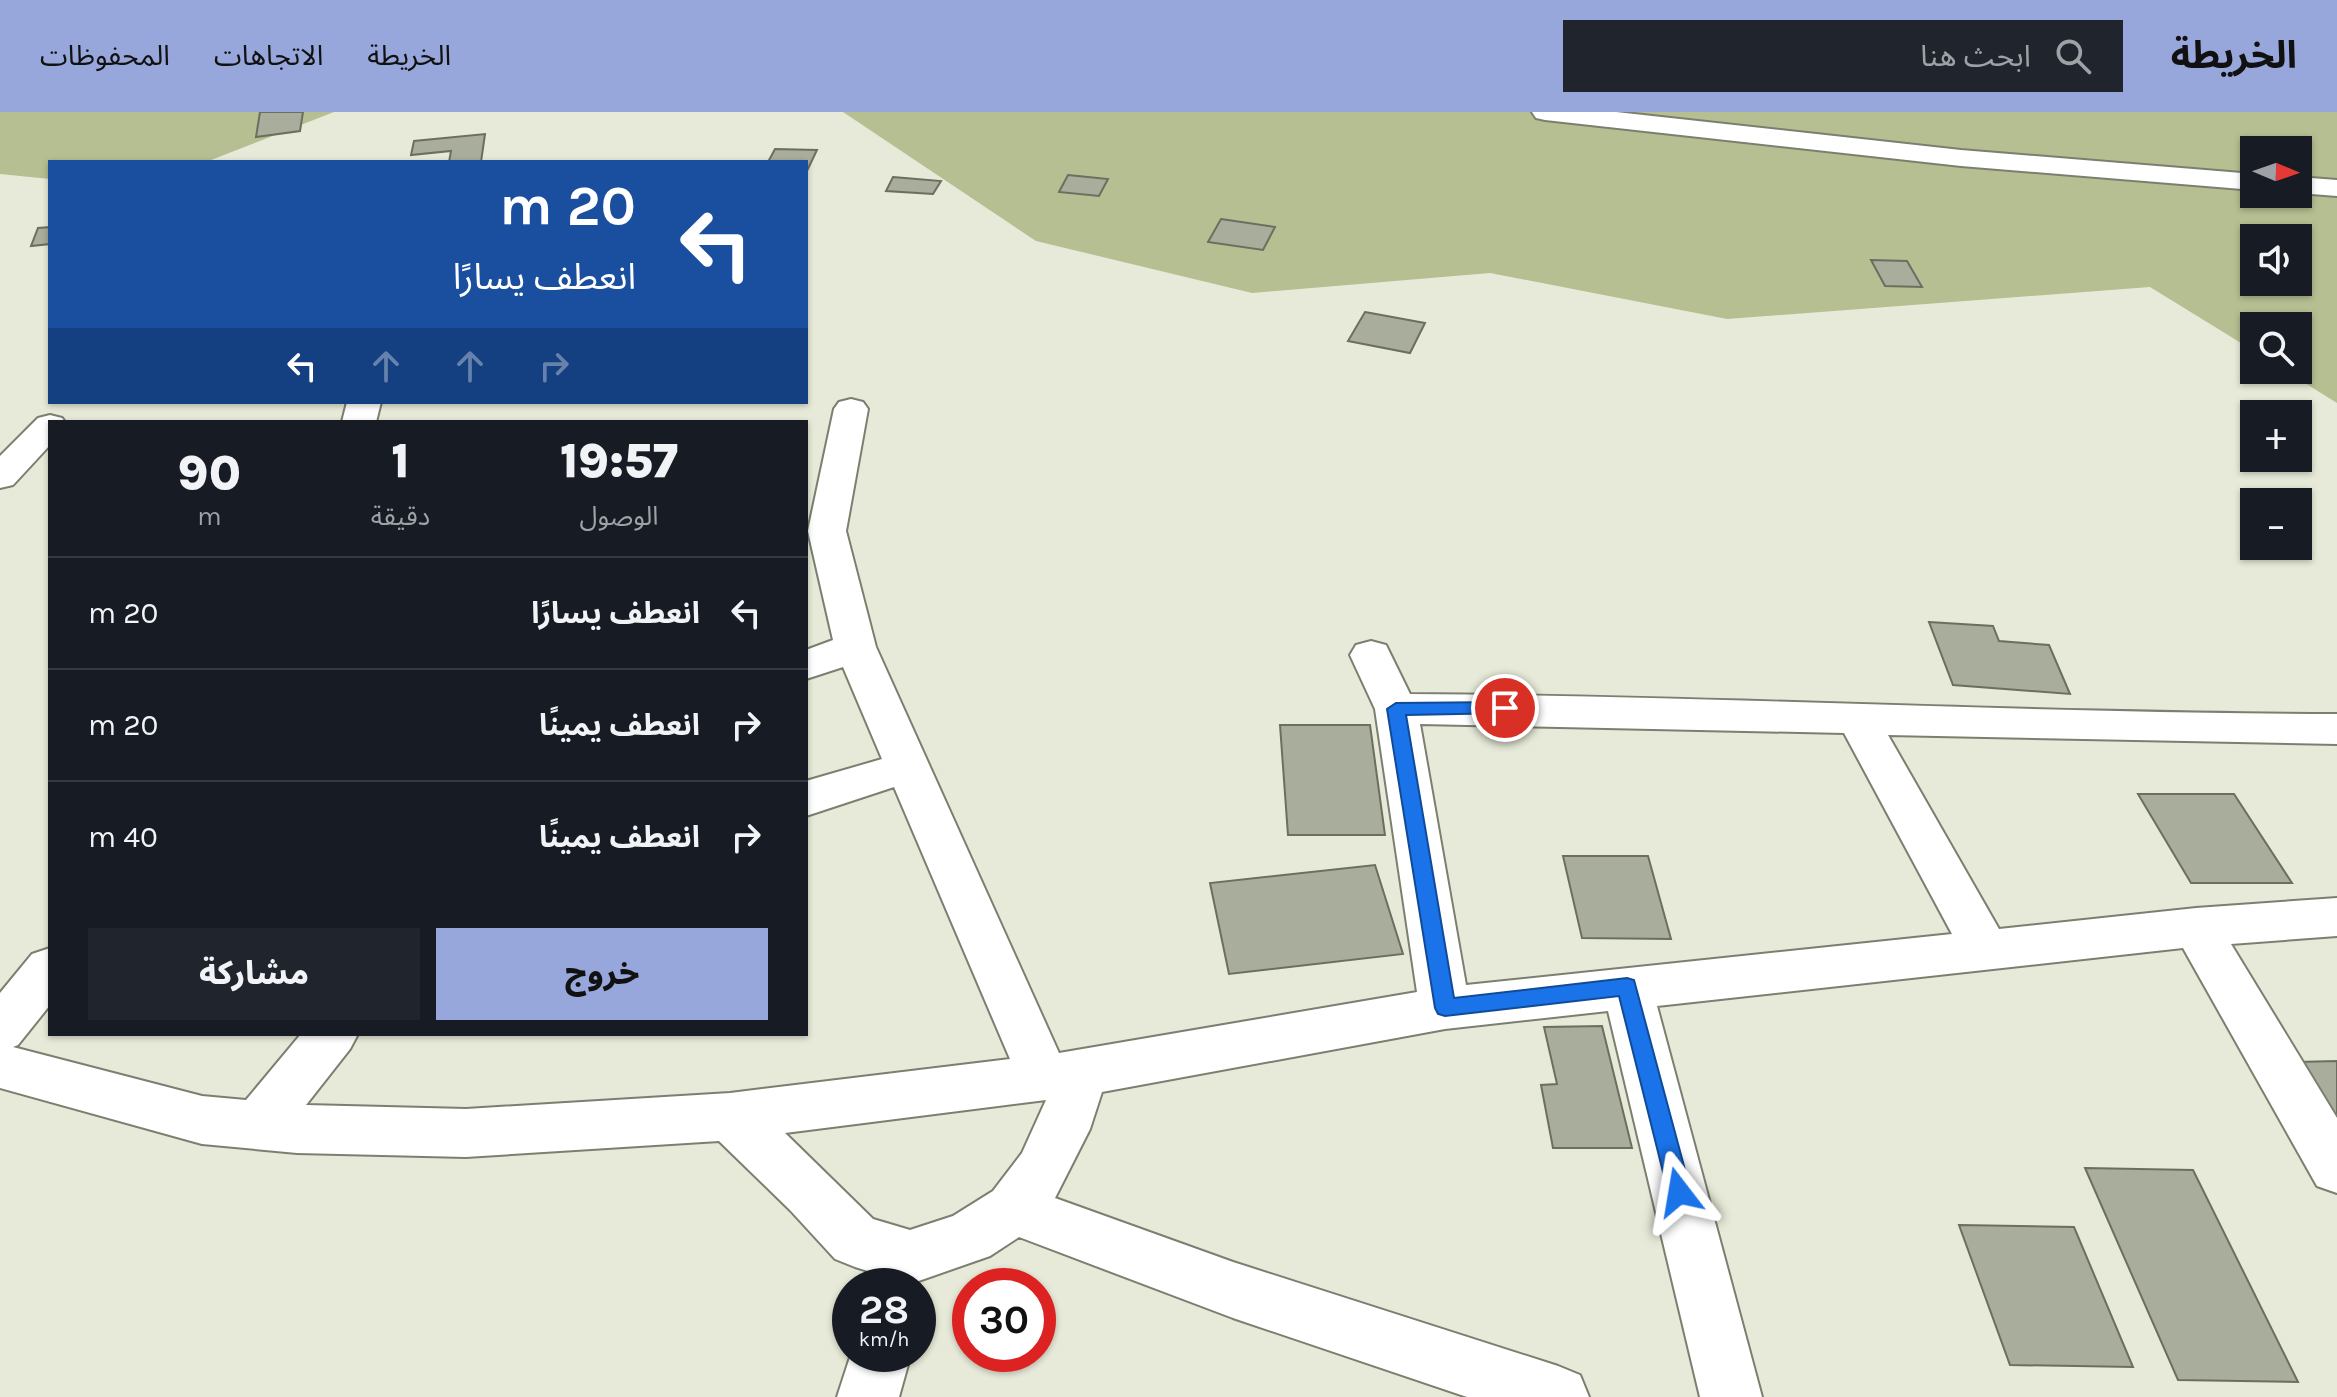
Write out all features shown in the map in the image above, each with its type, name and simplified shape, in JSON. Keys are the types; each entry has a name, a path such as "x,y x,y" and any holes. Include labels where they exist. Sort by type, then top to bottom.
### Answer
{"street":[{"path":"1545,112 1961,158 2240,181"},
{"path":"2312,186 2337,188"},
{"path":"56,420 74,404"},
{"path":"851,409 816,532 855,647 909,767 1063,1075 1063,1129 1042,1171 1013,1209 970,1237 912,1268"},
{"path":"0,477 48,428"},
{"path":"808,664 855,647"},
{"path":"1371,655 1396,709 1445,1008"},
{"path":"1396,709 1532,708 2156,730 2337,729"},
{"path":"1857,718 1985,949"},
{"path":"808,799 828,790 909,767"},
{"path":"0,1066 202,1120 258,1126 466,1133 730,1117 1063,1075 1445,1008 2196,927 2337,917"},
{"path":"2196,927 2337,1168"},
{"path":"0,1030 48,970"},
{"path":"1627,986 1731,1397"},
{"path":"258,1126 330,1036"},
{"path":"730,1117 810,1192 855,1240 901,1268"},
{"path":"1013,1209 1233,1290 1558,1397"},
{"path":"868,1397 876,1372"}],"green space":[{"path":"0,112 334,112 211,160 48,160 48,179 0,174"},
{"path":"843,112 2337,112 2337,403 2306,384 2312,384 2312,312 2240,312 2240,342 2150,287 1727,319 1490,273 1252,293 1036,241"}],"building":[{"path":"260,112 303,112 300,131 256,137"},
{"path":"485,134 481,160 449,160 451,151 411,155 414,141"},
{"path":"775,149 817,150 808,169 808,160 769,160"},
{"path":"1068,175 1108,179 1099,196 1059,192"},
{"path":"893,177 941,181 933,194 886,191"},
{"path":"1221,219 1275,227 1263,250 1208,242"},
{"path":"48,227 48,244 31,246 38,228"},
{"path":"1871,260 1907,261 1922,287 1885,286"},
{"path":"1365,312 1425,323 1410,353 1348,341"},
{"path":"1929,622 1993,626 1999,641 2049,645 2070,694 1953,685"},
{"path":"1280,725 1370,725 1385,835 1288,835"},
{"path":"2138,794 2234,794 2292,883 2191,883"},
{"path":"1563,856 1648,856 1671,939 1582,938"},
{"path":"1375,865 1403,954 1229,974 1210,883"},
{"path":"1602,1026 1632,1148 1553,1148 1541,1085 1557,1084 1544,1027"},
{"path":"2337,1061 2337,1128 2297,1062"},
{"path":"2085,1168 2193,1170 2298,1382 2178,1380"},
{"path":"1959,1225 2074,1227 2133,1367 2010,1365"}],"route":[{"path":"1505,708 1396,709 1445,1008 1627,986 1679,1192"}]}
